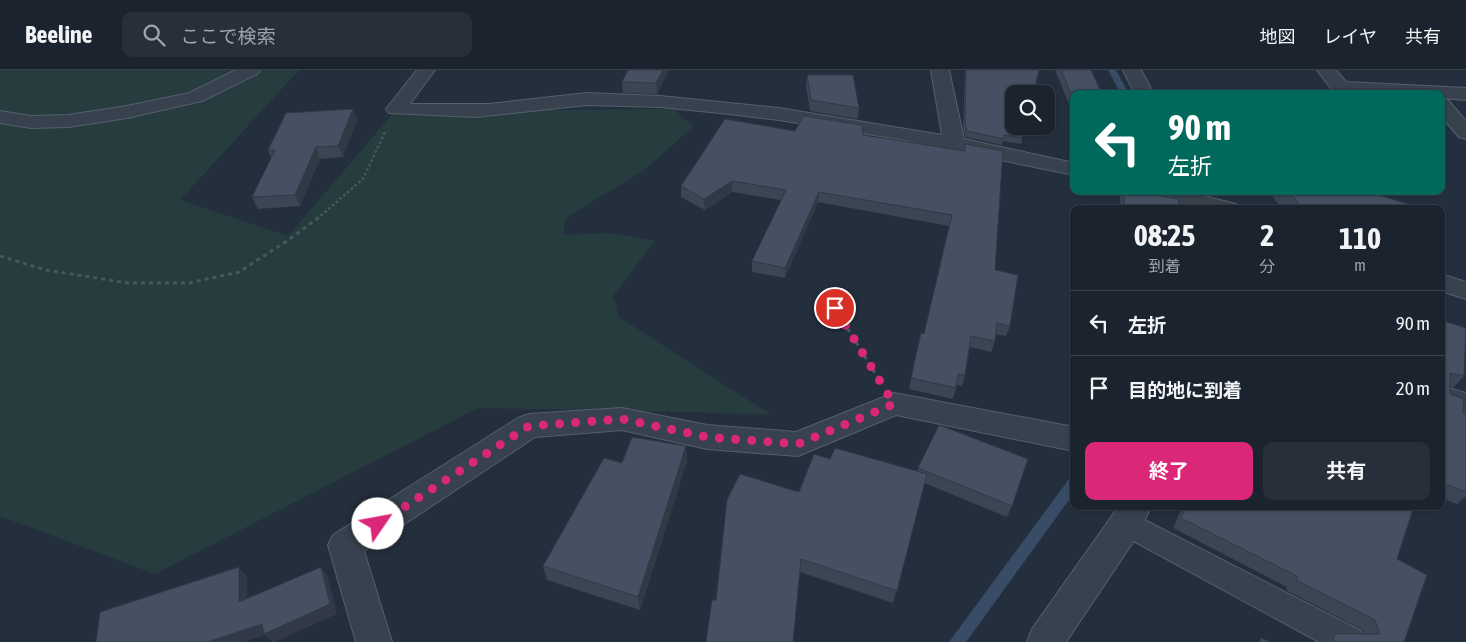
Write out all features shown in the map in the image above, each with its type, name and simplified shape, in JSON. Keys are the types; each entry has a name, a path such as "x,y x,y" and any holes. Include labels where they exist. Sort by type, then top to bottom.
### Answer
{"street":[{"path":"0,117 31,122 68,121 127,112 195,97 251,70"},
{"path":"396,109 426,70"},
{"path":"940,70 954,142"},
{"path":"1132,70 1143,90"},
{"path":"1326,70 1340,87 1368,90"},
{"path":"1445,96 1466,94"},
{"path":"396,109 444,111 502,109 553,101 597,99 747,108 954,142 1070,168"},
{"path":"1445,109 1466,133"},
{"path":"1174,195 1217,203"},
{"path":"1445,283 1466,291"},
{"path":"374,642 345,546 529,426 622,419 707,437 798,444 894,404 1070,438"},
{"path":"1045,642 1131,515"}],"lane":[{"path":"1445,396 1466,403"},
{"path":"1131,515 1350,642"}],"path":[{"path":"0,256 46,270 128,283 189,282 239,272 314,221 363,179 396,109"},
{"path":"835,308 894,404"}],"green space":[{"path":"0,70 299,70 180,200 288,236 395,111 674,109 693,127 644,170 566,218 563,235 609,233 655,241 613,296 619,317 770,414 478,408 155,574 0,516"}],"building":[{"path":"628,70 663,70 656,83 622,82"},
{"path":"966,70 1039,70 1035,85 1005,85 1005,135 1023,135 1022,138 1004,135 1004,139 967,131 965,122"},
{"path":"1061,70 1091,70 1100,90 1070,90"},
{"path":"807,75 853,75 859,108 811,100"},
{"path":"353,109 338,146 316,147 295,195 252,197 275,150 268,150 286,113"},
{"path":"804,116 862,125 863,135 965,151 965,144 1003,151 995,270 1018,275 1010,326 997,323 995,341 971,336 965,375 958,374 956,388 911,378 921,333 924,334 952,215 819,192 785,268 752,261 786,190 732,181 704,199 681,186 725,119 795,131"},
{"path":"1123,195 1155,195 1178,199 1179,205 1125,205"},
{"path":"1292,195 1378,195 1412,205 1302,205 1299,204"},
{"path":"1445,321 1466,328 1464,376 1450,373 1450,394 1464,399 1463,413 1466,414 1466,492 1445,484"},
{"path":"939,425 1028,459 1012,506 918,468"},
{"path":"632,437 686,446 638,597 543,566 604,458 622,463"},
{"path":"835,448 927,474 897,591 801,559 793,642 706,642 712,600 716,600 727,500 740,474 799,492 814,454 830,459"},
{"path":"1184,510 1413,510 1397,559 1427,575 1404,642 1333,642 1335,634 1380,634 1375,620 1296,580 1297,576 1181,518"},
{"path":"239,567 239,602 321,567 330,604 264,634 262,624 208,642 96,642 100,612"},
{"path":"1261,638 1270,642 1260,642"}],"waterway":[{"path":"1112,70 1123,90"},
{"path":"957,642 1070,488"}],"route":[{"path":"378,524 529,426 622,419 707,437 798,444 894,404 835,308"}]}
